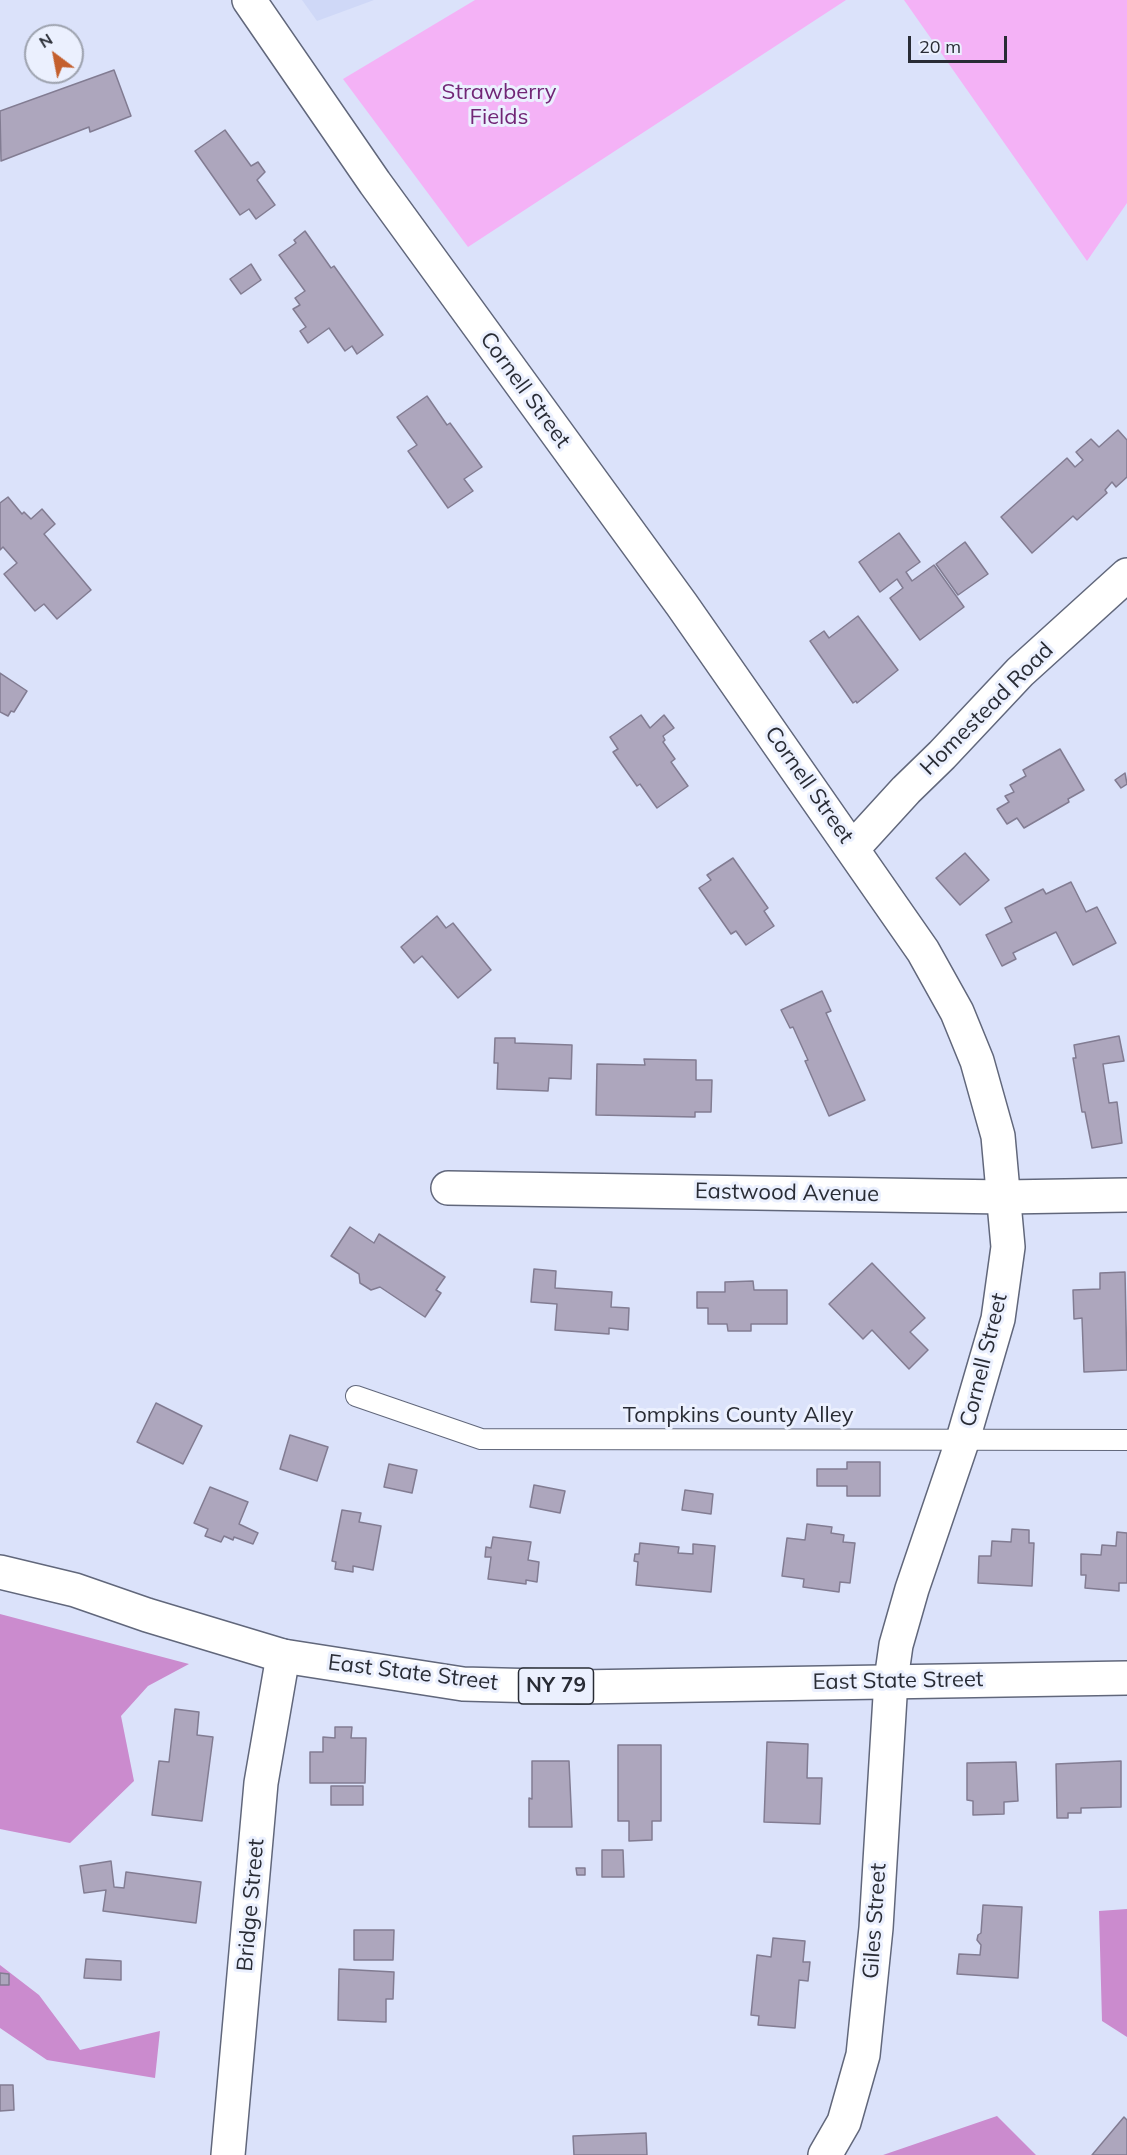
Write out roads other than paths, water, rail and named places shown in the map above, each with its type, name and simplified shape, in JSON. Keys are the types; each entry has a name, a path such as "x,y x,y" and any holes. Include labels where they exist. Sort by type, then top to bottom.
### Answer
{"main road":[{"name":"Cornell Street","path":"249,0 375,183 675,596 854,848 923,951 957,1012 977,1061 998,1136 1004,1197 1008,1247 999,1319 963,1440 912,1588 896,1645 891,1680"},
{"name":"Homestead Road","path":"854,848 906,790 1020,672 1127,575"},
{"name":"Eastwood Avenue","path":"448,1188 1004,1197 1127,1195"},
{"name":"East State Street","path":"0,1572 75,1590 147,1615 284,1656 463,1684 578,1687 891,1680 1127,1678"},
{"name":"Bridge Street","path":"228,2155 261,1783 284,1656"},
{"name":"Giles Street","path":"825,2155 844,2122 863,2055 876,1928 891,1680"}],"lane":[{"name":"Tompkins County Alley","path":"356,1396 481,1439 1127,1440"}],"park label":[{"name":"Strawberry Fields","path":"499,104"}]}
